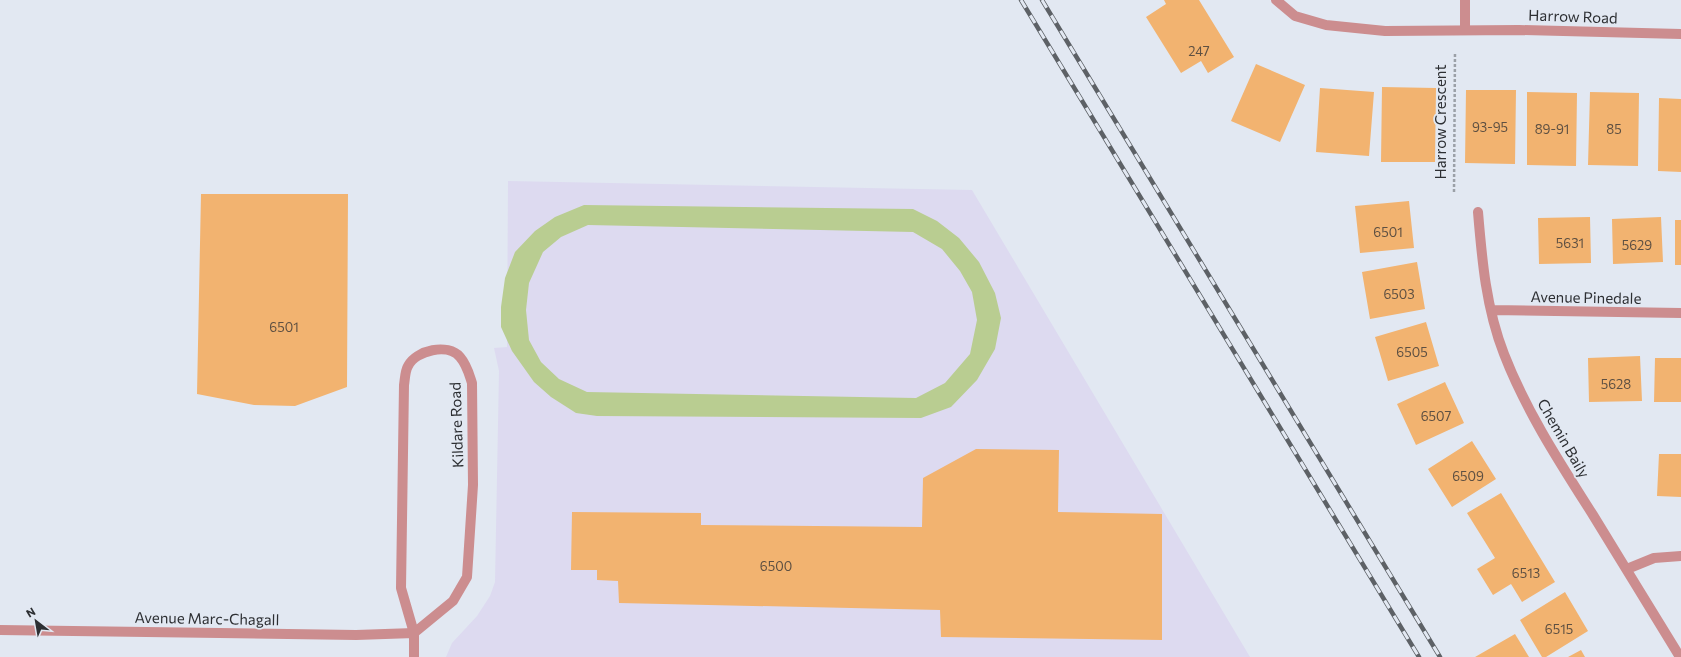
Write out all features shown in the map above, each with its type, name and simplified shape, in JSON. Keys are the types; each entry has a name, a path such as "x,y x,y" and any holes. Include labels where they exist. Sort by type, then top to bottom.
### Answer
{"street":[{"path":"1276,0 1294,16 1326,25 1385,31 1465,30 1465,0"},
{"name":"Harrow Road","path":"1465,30 1681,34"},
{"name":"Chemin Baily","path":"1478,212 1482,260 1491,310 1504,353 1519,389 1549,446 1627,568 1680,657"},
{"name":"Avenue Pinedale","path":"1491,310 1681,313"},
{"name":"Kildare Road","path":"414,633 453,601 467,577 473,485 472,383 467,367 459,356 447,350 432,350 419,356 408,366 404,385 401,588 414,633 414,657"},
{"path":"1627,568 1654,558 1681,556"},
{"name":"Avenue Marc-Chagall","path":"0,630 356,635 414,633"}],"path":[{"name":"Harrow Crescent","path":"1454,192 1455,52"}],"shaded area":[{"path":"508,181 972,190 1250,657 446,657 452,643 477,616 490,596 495,582 499,371 494,348 507,347"}],"green space":[{"path":"584,205 913,209 937,221 959,238 979,262 995,293 1001,318 995,349 977,380 951,407 921,418 597,416 576,413 551,397 534,382 512,351 501,327 501,307 505,278 515,252 535,231 555,217","holes":["588,225 913,232 942,249 960,271 972,292 977,320 970,354 945,383 916,398 587,392 559,379 541,362 529,340 526,310 529,283 543,252 561,237"]}],"building":[{"path":"1164,0 1199,0 1234,57 1208,73 1201,61 1181,73 1146,17 1166,4"},
{"path":"1256,64 1305,85 1280,142 1231,121"},
{"path":"1382,87 1436,88 1435,162 1381,162"},
{"path":"1320,88 1374,92 1369,156 1316,152"},
{"path":"1466,90 1516,90 1515,164 1465,163"},
{"path":"1527,92 1577,93 1576,166 1527,165"},
{"path":"1590,92 1639,93 1638,166 1588,165"},
{"path":"1659,98 1681,99 1681,172 1658,171"},
{"path":"201,194 348,194 347,387 295,406 254,405 197,394"},
{"path":"1409,201 1414,248 1360,253 1355,206"},
{"path":"1590,217 1591,263 1539,264 1538,218"},
{"path":"1661,217 1663,262 1613,264 1612,219"},
{"path":"1675,220 1681,220 1681,265 1675,265"},
{"path":"1417,262 1425,309 1370,319 1362,272"},
{"path":"1426,322 1439,366 1388,381 1375,337"},
{"path":"1640,356 1642,401 1589,402 1588,358"},
{"path":"1655,358 1681,358 1681,402 1654,402"},
{"path":"1445,382 1464,423 1416,445 1397,404"},
{"path":"1472,441 1496,479 1452,507 1428,469"},
{"path":"976,449 1059,450 1058,512 1162,514 1162,640 941,637 940,610 619,603 618,581 597,580 597,570 571,570 572,512 701,513 701,525 922,527 923,478"},
{"path":"1659,454 1681,454 1681,497 1657,496"},
{"path":"1501,493 1555,582 1522,602 1511,584 1493,595 1477,569 1495,558 1467,513"},
{"path":"1565,592 1588,631 1546,657 1542,657 1520,620"},
{"path":"1515,634 1529,657 1475,657"},
{"path":"1581,650 1585,657 1568,657"}],"railway":[{"path":"1021,0 1419,657"},
{"path":"1042,0 1440,657"}]}
